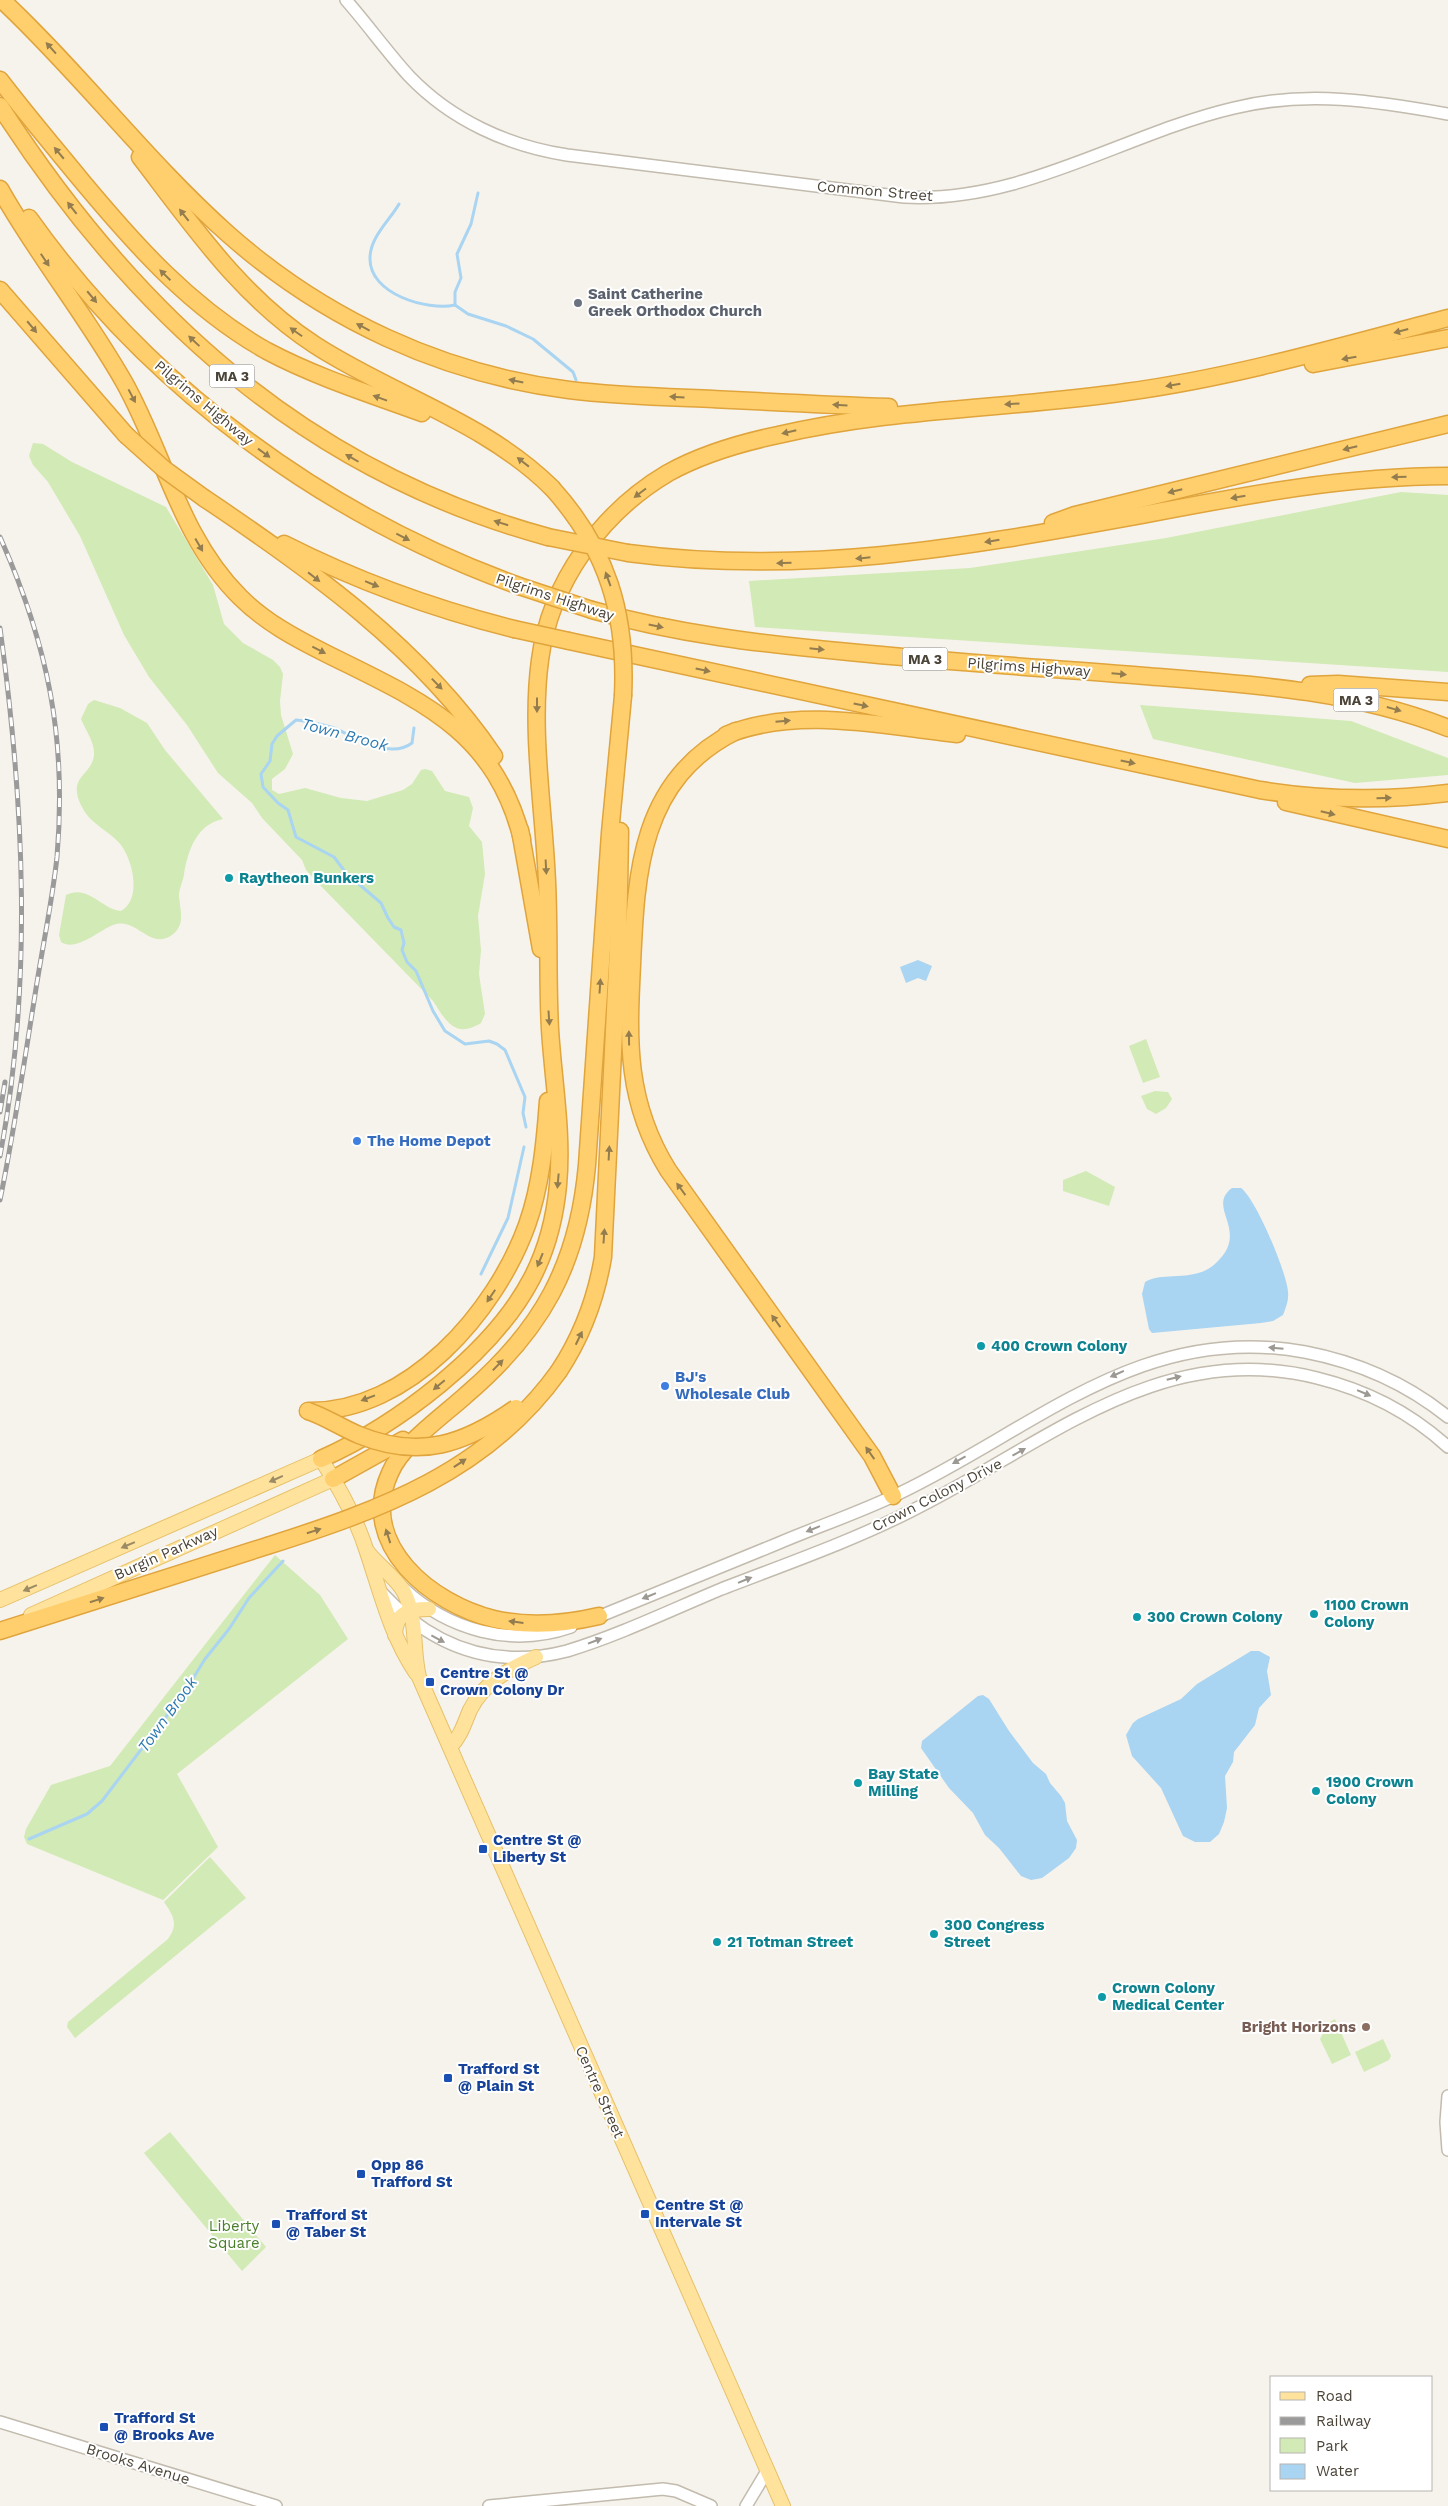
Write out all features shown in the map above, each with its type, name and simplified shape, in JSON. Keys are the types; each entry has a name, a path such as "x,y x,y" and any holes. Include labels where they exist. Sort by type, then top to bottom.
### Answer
{"highway":[{"path":"3,0 204,211 271,269 309,296 352,321 438,360 507,379 581,391 879,407 976,406"},
{"path":"0,80 142,252 172,282 215,317 263,348 297,366 491,441"},
{"path":"0,1630 363,1514 436,1478 471,1456 519,1418 541,1396 559,1371 584,1327 593,1303 601,1271 606,1202 618,948 623,696 622,636 617,605 607,576 585,530 552,488 523,462 491,441 326,352 267,309 224,266 83,84"},
{"name":"MA 3","path":"0,106 61,194 108,252 178,326 244,385 304,429 374,470 469,512 548,537 628,553 696,561 771,563 894,554 1016,537 1301,486 1363,479 1448,476"},
{"name":"Pilgrims Highway","path":"0,175 46,240 99,305 156,363 233,430 311,485 371,520 445,557 519,586 592,610 673,630 765,644 1260,687"},
{"path":"0,189 124,381 145,422 191,531 220,576 248,605 280,629 420,701 456,727 482,755 499,781 513,808 522,839"},
{"path":"0,290 126,435 164,469 283,553 359,613 406,654 446,694 475,728 499,764 514,800 547,988"},
{"path":"1221,377 1448,318"},
{"path":"321,1459 358,1441 416,1403 441,1384 477,1349 511,1310 530,1282 544,1250 554,1213 559,1182 559,1149 547,988 548,905 538,718 539,666 544,637 556,603 572,569 610,518 642,491 677,469 716,452 766,437 889,414 1079,398 1346,358 1448,338"},
{"path":"1016,537 1075,515 1448,424"},
{"path":"204,498 264,534 354,577 425,604 514,629 1260,790 1322,797 1382,798 1448,793"},
{"path":"1260,687 1338,684 1448,692"},
{"name":"MA 3","path":"1260,687 1362,701 1448,728"},
{"path":"599,1616 542,1624 494,1619 466,1610 438,1595 401,1561 392,1546 384,1522 383,1498 386,1482 402,1453 489,1375 529,1329 558,1284 576,1238 586,1179 610,833 623,696"},
{"path":"618,948 622,900 630,858 638,830 650,805 666,780 686,759 709,743 736,731 774,722 820,720 980,737 1080,752"},
{"path":"736,731 706,749 679,775 658,810 644,847 635,899 629,1027 630,1063 636,1093 652,1141 668,1170 882,1470 893,1496"},
{"path":"1180,773 1313,809 1448,839"},
{"path":"551,1049 545,1133 536,1193 527,1225 496,1289 457,1338 427,1365 402,1382 373,1396 330,1409 308,1411 371,1439 408,1447 434,1447 460,1440 493,1424 532,1396 559,1371"},
{"path":"333,1479 384,1452 449,1410"}],"main road":[{"name":"Centre Street","path":"321,1459 333,1479 367,1551 375,1584 404,1655 420,1677 782,2506"},
{"name":"Burgin Parkway","path":"0,1600 321,1459"},
{"name":"Burgin Parkway","path":"0,1630 333,1479"},
{"name":"Centre Street","path":"367,1551 392,1576 403,1592 420,1677"},
{"path":"395,1634 397,1623 409,1615 429,1609"},
{"path":"450,1747 458,1738 471,1709 488,1686 509,1669 536,1657"}],"street":[{"name":"Common Street","path":"346,0 392,57 421,88 462,118 508,140 542,151 567,155 904,197 954,196 1008,186 1194,118 1259,103 1302,98 1346,98 1448,114"},
{"name":"Crown Colony Drive","path":"392,1576 429,1609 472,1628 513,1636 556,1631 599,1616 893,1496 1099,1382 1139,1365 1192,1351 1249,1346 1284,1349 1324,1356 1359,1367 1390,1380 1422,1399 1448,1418"},
{"name":"Crown Colony Drive","path":"375,1584 409,1615 442,1641 476,1653 506,1658 536,1657 567,1652 894,1520 1109,1402 1142,1388 1176,1377 1238,1369 1282,1371 1322,1379 1361,1392 1390,1406 1423,1426 1448,1447"},
{"path":"1448,2096 1446,2122 1448,2150"},
{"name":"Brooks Avenue","path":"0,2422 276,2506"},
{"path":"746,2506 767,2471"},
{"path":"489,2506 662,2488 676,2491 711,2506"}],"green space":[{"path":"33,443 43,444 72,462 166,507 213,585 224,624 243,643 273,660 280,667 283,674 280,701 281,715 293,754 285,769 272,779 272,790 279,794 305,788 341,798 367,801 403,790 412,784 421,770 425,769 432,771 445,791 469,797 473,808 469,826 482,842 485,874 478,916 481,950 479,974 485,1014 481,1023 464,1029 452,1026 433,1001 306,870 302,860 262,818 252,803 218,773 187,725 149,677 124,635 80,536 48,482 33,465 29,456"},
{"path":"1401,492 1448,495 1448,672 755,627 749,581 970,568 1166,538"},
{"path":"94,700 120,708 147,723 165,750 223,819 214,822 200,832 191,847 179,893 181,922 172,935 164,939 156,939 129,925 121,924 113,925 80,943 67,944 61,942 59,935 66,895 74,892 88,895 107,906 121,911 132,898 132,870 125,852 116,840 90,818 78,797 78,782 89,768 94,755 92,742 81,719 88,704"},
{"path":"1140,705 1351,721 1448,758 1448,775 1355,783 1153,739"},
{"path":"1146,1039 1160,1077 1143,1083 1129,1046"},
{"path":"1155,1091 1168,1092 1172,1099 1166,1108 1156,1114 1147,1109 1141,1096"},
{"path":"1086,1171 1115,1187 1109,1206 1063,1191 1063,1180"},
{"path":"275,1555 320,1595 348,1639 177,1774 218,1847 163,1900 27,1844 24,1837 26,1829 51,1785 110,1766"},
{"path":"210,1857 246,1898 75,2038 67,2027 68,2022 168,1939 173,1929 174,1920 164,1902"},
{"path":"1335,2019 1351,2055 1332,2064 1320,2039 1328,2023"},
{"path":"1383,2039 1391,2056 1389,2060 1364,2072 1355,2052"},
{"name":"Liberty Square","path":"170,2132 266,2247 242,2271 144,2153"}],"water":[{"path":"918,960 932,966 926,981 918,978 906,983 900,967"},
{"path":"1232,1188 1241,1188 1255,1206 1277,1254 1288,1292 1288,1301 1283,1315 1273,1321 1261,1323 1152,1333 1149,1329 1142,1294 1145,1282 1160,1277 1198,1273 1207,1270 1215,1264 1225,1252 1229,1241 1230,1231 1223,1204 1225,1196"},
{"path":"1251,1651 1259,1651 1270,1657 1267,1671 1271,1695 1259,1708 1255,1725 1234,1752 1233,1762 1225,1776 1227,1808 1219,1834 1210,1842 1195,1842 1183,1836 1161,1788 1132,1756 1126,1735 1133,1723 1138,1719 1181,1699 1197,1684"},
{"path":"983,1695 989,1699 1009,1731 1033,1763 1046,1774 1050,1783 1061,1796 1065,1803 1067,1821 1077,1840 1076,1848 1069,1858 1042,1878 1031,1880 1021,1876 999,1848 985,1835 973,1813 949,1788 921,1748 922,1741 978,1696"}],"waterway":[{"name":"Town Brook","path":"478,193 471,224 457,254 461,278 455,292 455,305 468,314 506,326 533,339 573,372 576,380"},
{"name":"Town Brook","path":"399,204 373,243 370,258 372,271 389,290 402,297 430,305 455,305"},
{"name":"Town Brook","path":"414,728 412,743 403,748 393,749 373,745 331,727 296,720 277,736 272,744 270,761 261,774 263,787 278,803 288,810 296,837 334,857 346,873 381,903 394,927 401,930 404,943 402,950 407,962 416,971 433,1011 445,1031 465,1044 489,1041 505,1050 525,1097 523,1113 526,1127"},
{"name":"Town Brook","path":"481,1274 508,1218 524,1147"},
{"name":"Town Brook","path":"29,1839 87,1814 102,1801 184,1693 205,1659 229,1629 249,1598 283,1561"}],"railway":[{"path":"0,537 17,577 42,654 56,732 59,772 57,857 0,1200"},
{"path":"0,628 15,760 21,892 21,959 17,1025 10,1091 0,1156"},
{"path":"0,1112 5,1082"}],"place":[{"name":"Saint Catherine Greek Orthodox Church","path":"578,303"},
{"name":"Raytheon Bunkers","path":"229,878"},
{"name":"The Home Depot","path":"357,1141"},
{"name":"400 Crown Colony","path":"981,1346"},
{"name":"BJ's Wholesale Club","path":"665,1386"},
{"name":"1100 Crown Colony","path":"1314,1614"},
{"name":"300 Crown Colony","path":"1137,1617"},
{"name":"Centre St @ Crown Colony Dr","path":"430,1682"},
{"name":"Bay State Milling","path":"858,1783"},
{"name":"1900 Crown Colony","path":"1316,1791"},
{"name":"Centre St @ Liberty St","path":"483,1849"},
{"name":"300 Congress Street","path":"934,1934"},
{"name":"21 Totman Street","path":"717,1942"},
{"name":"Crown Colony Medical Center","path":"1102,1997"},
{"name":"Bright Horizons","path":"1366,2027"},
{"name":"Trafford St @ Plain St","path":"448,2078"},
{"name":"Opp 86 Trafford St","path":"361,2174"},
{"name":"Centre St @ Intervale St","path":"645,2214"},
{"name":"Trafford St @ Taber St","path":"276,2224"},
{"name":"Trafford St @ Brooks Ave","path":"104,2427"}]}
